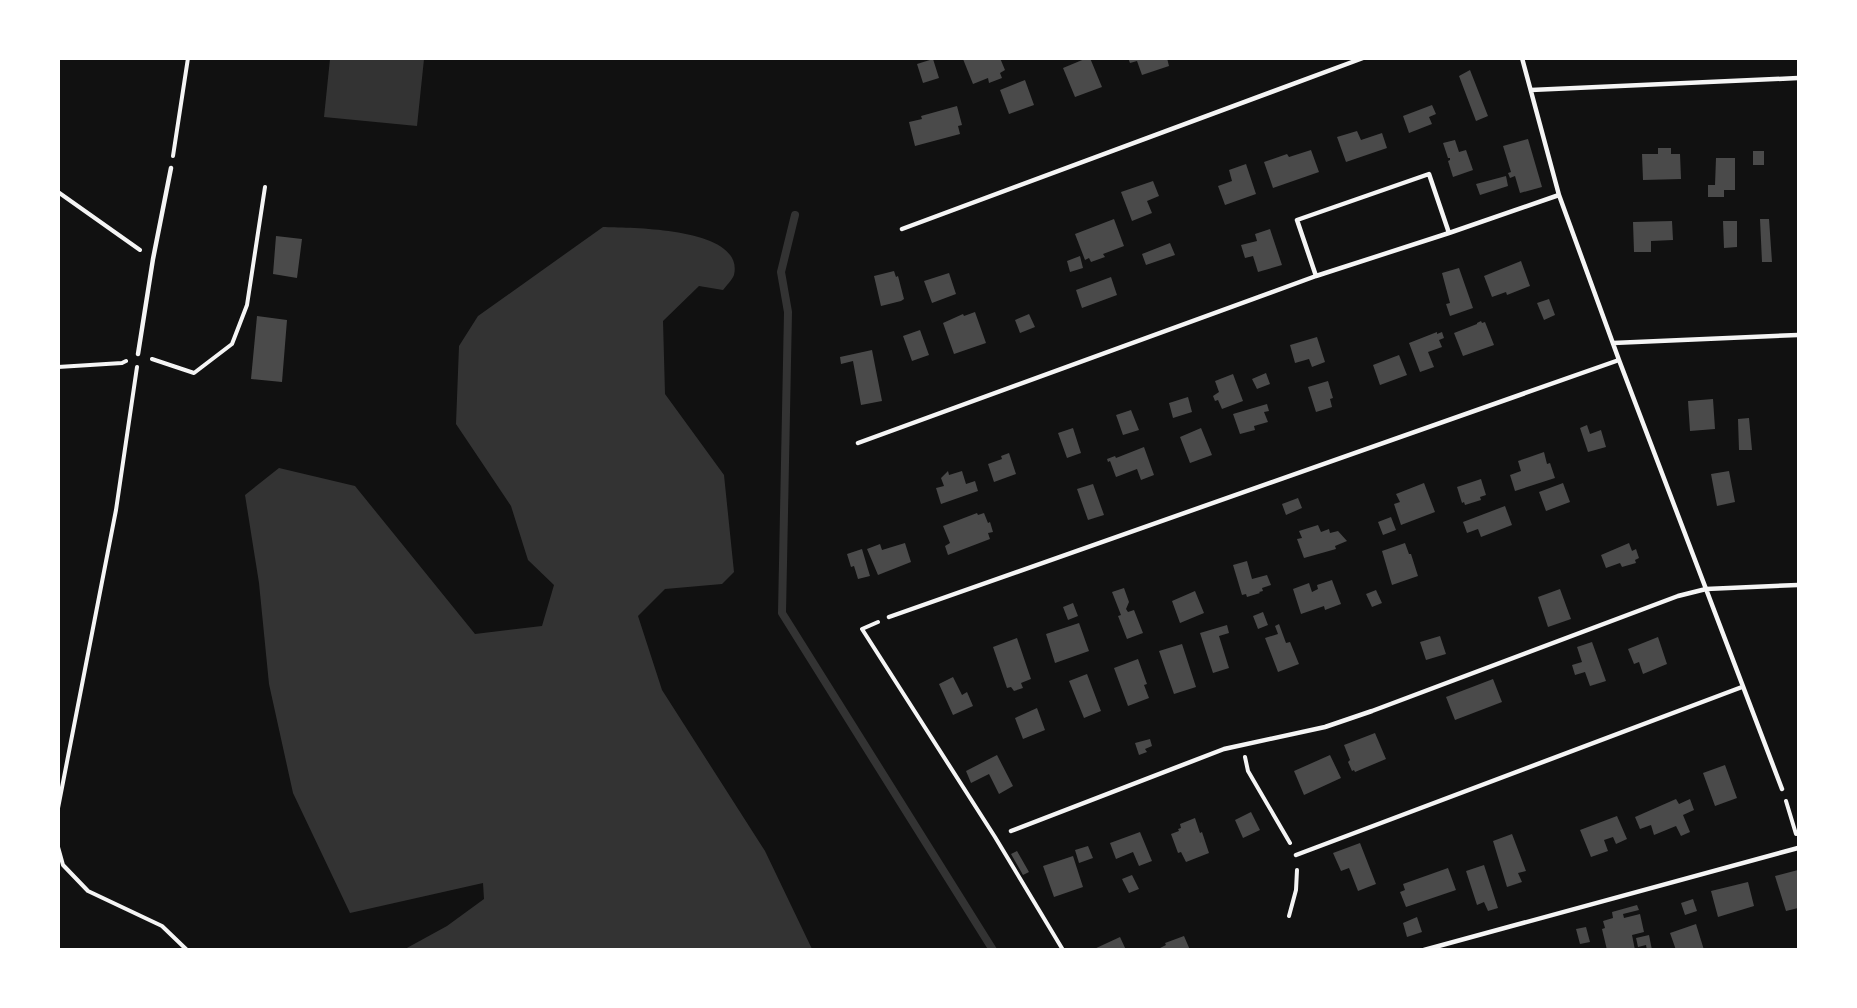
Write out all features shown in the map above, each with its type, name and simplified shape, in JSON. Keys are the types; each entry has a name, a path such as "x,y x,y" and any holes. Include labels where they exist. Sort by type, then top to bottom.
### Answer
{"lane":[{"path":"902,229 1364,58"},
{"path":"1521,58 1559,195 1619,360 1782,789"},
{"path":"1531,90 1798,78"},
{"path":"138,354 153,259 171,168"},
{"path":"1316,276 1297,220 1429,174 1449,234"},
{"path":"858,443 1316,276 1449,234 1559,195"},
{"path":"1613,343 1798,335"},
{"path":"890,617 1619,360"},
{"path":"1011,831 1224,749 1325,727 1362,715 1678,596 1706,589 1798,585"},
{"path":"1296,855 1742,687"},
{"path":"1424,950 1798,846"}],"path":[{"path":"171,168 188,58"},
{"path":"58,367 122,363 138,354 194,373 232,344 247,305 265,187"},
{"path":"58,192 153,259"},
{"path":"58,808 116,510 138,354"},
{"path":"890,617 862,629 995,837 1063,950"},
{"path":"1242,746 1248,771 1296,855 1296,890 1289,916"},
{"path":"1782,789 1798,846"},
{"path":"58,847 63,865 88,891 162,926 187,950"}],"shaded area":[{"path":"330,59 424,59 417,126 324,117"},
{"path":"603,227 683,233 722,247 733,259 734,275 723,290 699,286 663,321 665,394 724,475 734,572 722,584 665,589 638,616 662,690 765,851 812,949 405,949 447,926 484,899 483,883 350,913 293,793 269,684 259,583 245,495 279,468 355,486 475,634 542,626 554,585 528,560 511,506 456,424 459,346 478,316"}],"building":[{"path":"1000,58 1005,70 1000,73 1002,78 989,83 988,78 973,84 963,59"},
{"path":"1090,58 1102,87 1075,97 1063,68"},
{"path":"1128,58 1167,58 1169,66 1142,75 1137,61 1130,63"},
{"path":"933,59 939,78 923,83 917,64"},
{"path":"1470,70 1488,116 1476,121 1459,76"},
{"path":"1025,80 1034,105 1009,114 1000,90"},
{"path":"1432,105 1436,114 1429,117 1432,124 1409,133 1403,116"},
{"path":"957,106 962,125 958,126 960,134 915,146 909,122 922,119 921,116"},
{"path":"1357,131 1361,140 1382,133 1387,148 1346,162 1337,137"},
{"path":"1528,139 1542,187 1520,193 1515,176 1510,178 1508,173 1511,172 1503,146"},
{"path":"1455,140 1459,152 1466,150 1473,170 1453,177 1448,161 1450,158 1448,158 1443,143"},
{"path":"1658,148 1671,148 1671,154 1680,154 1681,179 1643,180 1642,154 1658,154"},
{"path":"1311,150 1319,172 1273,188 1264,162 1287,154 1289,157"},
{"path":"1753,151 1764,151 1764,165 1753,165"},
{"path":"1716,158 1735,158 1735,190 1724,190 1724,197 1708,197 1708,185 1715,185"},
{"path":"1246,164 1256,194 1225,205 1218,186 1232,181 1229,170"},
{"path":"1506,176 1508,186 1480,195 1476,184"},
{"path":"1153,181 1159,196 1147,201 1152,213 1132,221 1121,192"},
{"path":"1114,219 1124,246 1103,254 1105,257 1091,262 1089,258 1085,260 1075,234"},
{"path":"1760,219 1769,219 1772,262 1762,262"},
{"path":"1672,221 1673,240 1651,241 1651,252 1634,252 1633,222"},
{"path":"1723,221 1737,221 1737,247 1724,248"},
{"path":"1270,229 1282,265 1258,272 1253,256 1245,258 1241,245 1257,241 1255,234"},
{"path":"276,236 302,239 297,278 273,274"},
{"path":"1170,243 1175,255 1146,265 1142,254"},
{"path":"1080,256 1083,268 1070,272 1067,261"},
{"path":"1521,261 1530,286 1507,295 1506,292 1492,297 1484,276"},
{"path":"1459,268 1473,308 1450,316 1446,304 1450,303 1442,273"},
{"path":"894,271 896,277 898,276 904,299 881,306 874,276"},
{"path":"949,273 956,294 932,303 924,281"},
{"path":"1111,277 1117,295 1082,308 1076,290"},
{"path":"1549,299 1555,315 1544,320 1537,303"},
{"path":"975,312 986,343 954,354 943,323 963,314 964,316"},
{"path":"1029,314 1035,327 1020,333 1015,320"},
{"path":"257,316 287,320 282,382 251,379"},
{"path":"1481,321 1485,322 1494,345 1463,356 1454,333"},
{"path":"920,330 929,355 912,361 903,336"},
{"path":"1437,332 1437,334 1442,332 1444,338 1439,340 1442,347 1428,352 1434,367 1420,372 1409,343"},
{"path":"1317,337 1325,362 1312,367 1309,359 1295,363 1290,345"},
{"path":"872,350 882,401 861,405 853,361 841,364 840,357"},
{"path":"1399,355 1407,375 1380,385 1373,365"},
{"path":"1266,373 1270,384 1257,389 1252,379"},
{"path":"1233,374 1243,401 1222,409 1218,400 1215,401 1213,396 1219,392 1215,381"},
{"path":"1328,381 1333,398 1330,399 1332,407 1316,412 1308,387"},
{"path":"1188,397 1192,412 1173,418 1169,403"},
{"path":"1713,399 1715,429 1690,431 1688,401"},
{"path":"1267,404 1269,411 1264,412 1268,422 1254,426 1255,430 1240,434 1233,414"},
{"path":"1131,410 1139,430 1123,435 1116,415"},
{"path":"1749,418 1752,450 1739,450 1738,419"},
{"path":"1587,425 1590,434 1601,430 1606,447 1588,452 1580,428"},
{"path":"1073,428 1081,453 1067,458 1058,433"},
{"path":"1201,428 1212,455 1190,463 1180,437"},
{"path":"1144,447 1154,475 1141,480 1137,469 1116,477 1107,459 1115,456 1116,458"},
{"path":"1544,452 1547,464 1550,463 1555,478 1515,491 1510,475 1521,471 1518,461"},
{"path":"1009,453 1016,474 994,482 988,464 1002,459 1001,456"},
{"path":"948,471 949,475 962,471 966,484 975,481 978,491 941,504 936,488 944,486 941,478"},
{"path":"1729,471 1735,502 1717,506 1711,474"},
{"path":"1481,479 1486,495 1480,497 1481,500 1465,505 1464,502 1462,503 1457,487"},
{"path":"1424,483 1435,512 1401,525 1394,504 1400,502 1396,494"},
{"path":"1563,483 1570,502 1546,511 1539,492"},
{"path":"1093,484 1104,515 1088,520 1077,489"},
{"path":"1298,498 1302,508 1286,515 1282,504"},
{"path":"1505,506 1512,525 1481,537 1478,529 1467,533 1463,522"},
{"path":"977,513 978,515 984,513 988,523 990,522 993,532 988,533 990,539 948,555 945,546 950,543 943,526"},
{"path":"1391,517 1396,530 1383,535 1378,522"},
{"path":"1318,525 1321,532 1329,529 1330,533 1338,531 1347,541 1335,546 1336,549 1304,558 1297,539 1302,538 1299,531"},
{"path":"905,543 911,562 878,575 867,549 880,544 882,550"},
{"path":"1405,543 1418,576 1392,585 1382,551"},
{"path":"1629,543 1632,551 1636,549 1639,558 1635,560 1636,563 1622,567 1620,563 1606,568 1601,555"},
{"path":"862,549 870,576 858,579 847,554"},
{"path":"1247,561 1252,579 1267,575 1271,585 1262,588 1263,591 1260,593 1247,597 1246,594 1242,595 1233,565"},
{"path":"1332,580 1341,604 1325,610 1324,606 1301,614 1293,589 1309,583 1312,592 1318,589 1317,585"},
{"path":"1124,588 1129,602 1126,609 1128,612 1134,610 1143,633 1127,639 1112,592"},
{"path":"1560,589 1571,619 1548,627 1538,597"},
{"path":"1376,590 1382,603 1372,607 1366,594"},
{"path":"1195,591 1204,613 1180,623 1172,601"},
{"path":"1073,603 1078,616 1068,620 1063,607"},
{"path":"1263,612 1268,625 1258,629 1253,616"},
{"path":"1079,623 1089,651 1055,663 1046,634"},
{"path":"1279,624 1286,643 1290,642 1299,664 1278,672 1265,638 1278,634 1275,626"},
{"path":"1227,625 1229,633 1219,636 1229,668 1213,673 1200,633"},
{"path":"1440,636 1446,654 1426,660 1420,642"},
{"path":"1658,637 1667,664 1643,674 1639,662 1634,664 1628,649"},
{"path":"1017,638 1031,679 1021,683 1023,688 1014,691 1011,687 1007,688 993,647"},
{"path":"1592,642 1606,681 1590,686 1585,672 1575,675 1572,665 1582,662 1577,647"},
{"path":"1182,644 1196,687 1174,694 1159,651"},
{"path":"1138,659 1147,684 1144,685 1149,698 1128,706 1114,668"},
{"path":"1087,674 1101,711 1084,718 1069,681"},
{"path":"953,677 962,695 967,692 973,706 953,715 939,684"},
{"path":"1493,679 1502,702 1455,720 1446,697"},
{"path":"1037,708 1045,730 1023,739 1015,718"},
{"path":"1375,733 1386,759 1355,772 1352,771 1344,745"},
{"path":"1150,739 1152,746 1145,749 1147,752 1139,755 1135,743"},
{"path":"997,755 1013,786 999,794 989,774 971,783 966,771"},
{"path":"1330,755 1341,778 1304,795 1294,771"},
{"path":"1725,765 1737,798 1715,806 1703,773"},
{"path":"1676,799 1679,804 1690,799 1694,810 1683,815 1690,832 1681,836 1676,826 1654,835 1651,825 1640,829 1635,817"},
{"path":"1251,812 1260,830 1243,838 1235,820"},
{"path":"1617,816 1627,839 1616,844 1613,837 1604,840 1608,851 1591,857 1580,830"},
{"path":"1195,818 1209,853 1186,862 1181,852 1178,853 1171,834 1179,831 1180,824"},
{"path":"1140,832 1152,861 1139,866 1133,852 1116,859 1110,843"},
{"path":"1512,834 1526,871 1518,873 1522,882 1507,887 1493,841"},
{"path":"1360,843 1376,884 1358,891 1349,868 1341,871 1333,853"},
{"path":"1088,846 1093,858 1079,863 1075,850"},
{"path":"1017,851 1029,872 1023,875 1011,854"},
{"path":"1073,856 1083,887 1054,897 1043,866"},
{"path":"1484,865 1498,908 1488,911 1484,902 1477,905 1466,871"},
{"path":"1448,868 1456,890 1406,907 1400,892 1405,890 1403,884"},
{"path":"1798,870 1798,908 1786,911 1775,876"},
{"path":"1132,875 1139,889 1129,893 1122,879"},
{"path":"1748,882 1754,906 1718,917 1711,891"},
{"path":"1693,899 1697,911 1685,915 1681,903"},
{"path":"1637,905 1639,910 1623,914 1624,918 1640,914 1644,932 1632,935 1635,950 1607,950 1602,929 1605,928 1603,921 1613,918 1612,912"},
{"path":"1417,917 1422,932 1407,937 1403,923"},
{"path":"1696,924 1704,950 1676,950 1670,933"},
{"path":"1586,927 1590,942 1580,944 1576,929"},
{"path":"1649,935 1652,950 1647,950 1646,945 1638,947 1636,938"},
{"path":"1184,936 1190,950 1156,950 1166,945 1165,943"},
{"path":"1120,937 1126,950 1092,950"}],"waterway":[{"path":"795,215 781,272 788,312 782,613 993,950"}]}
